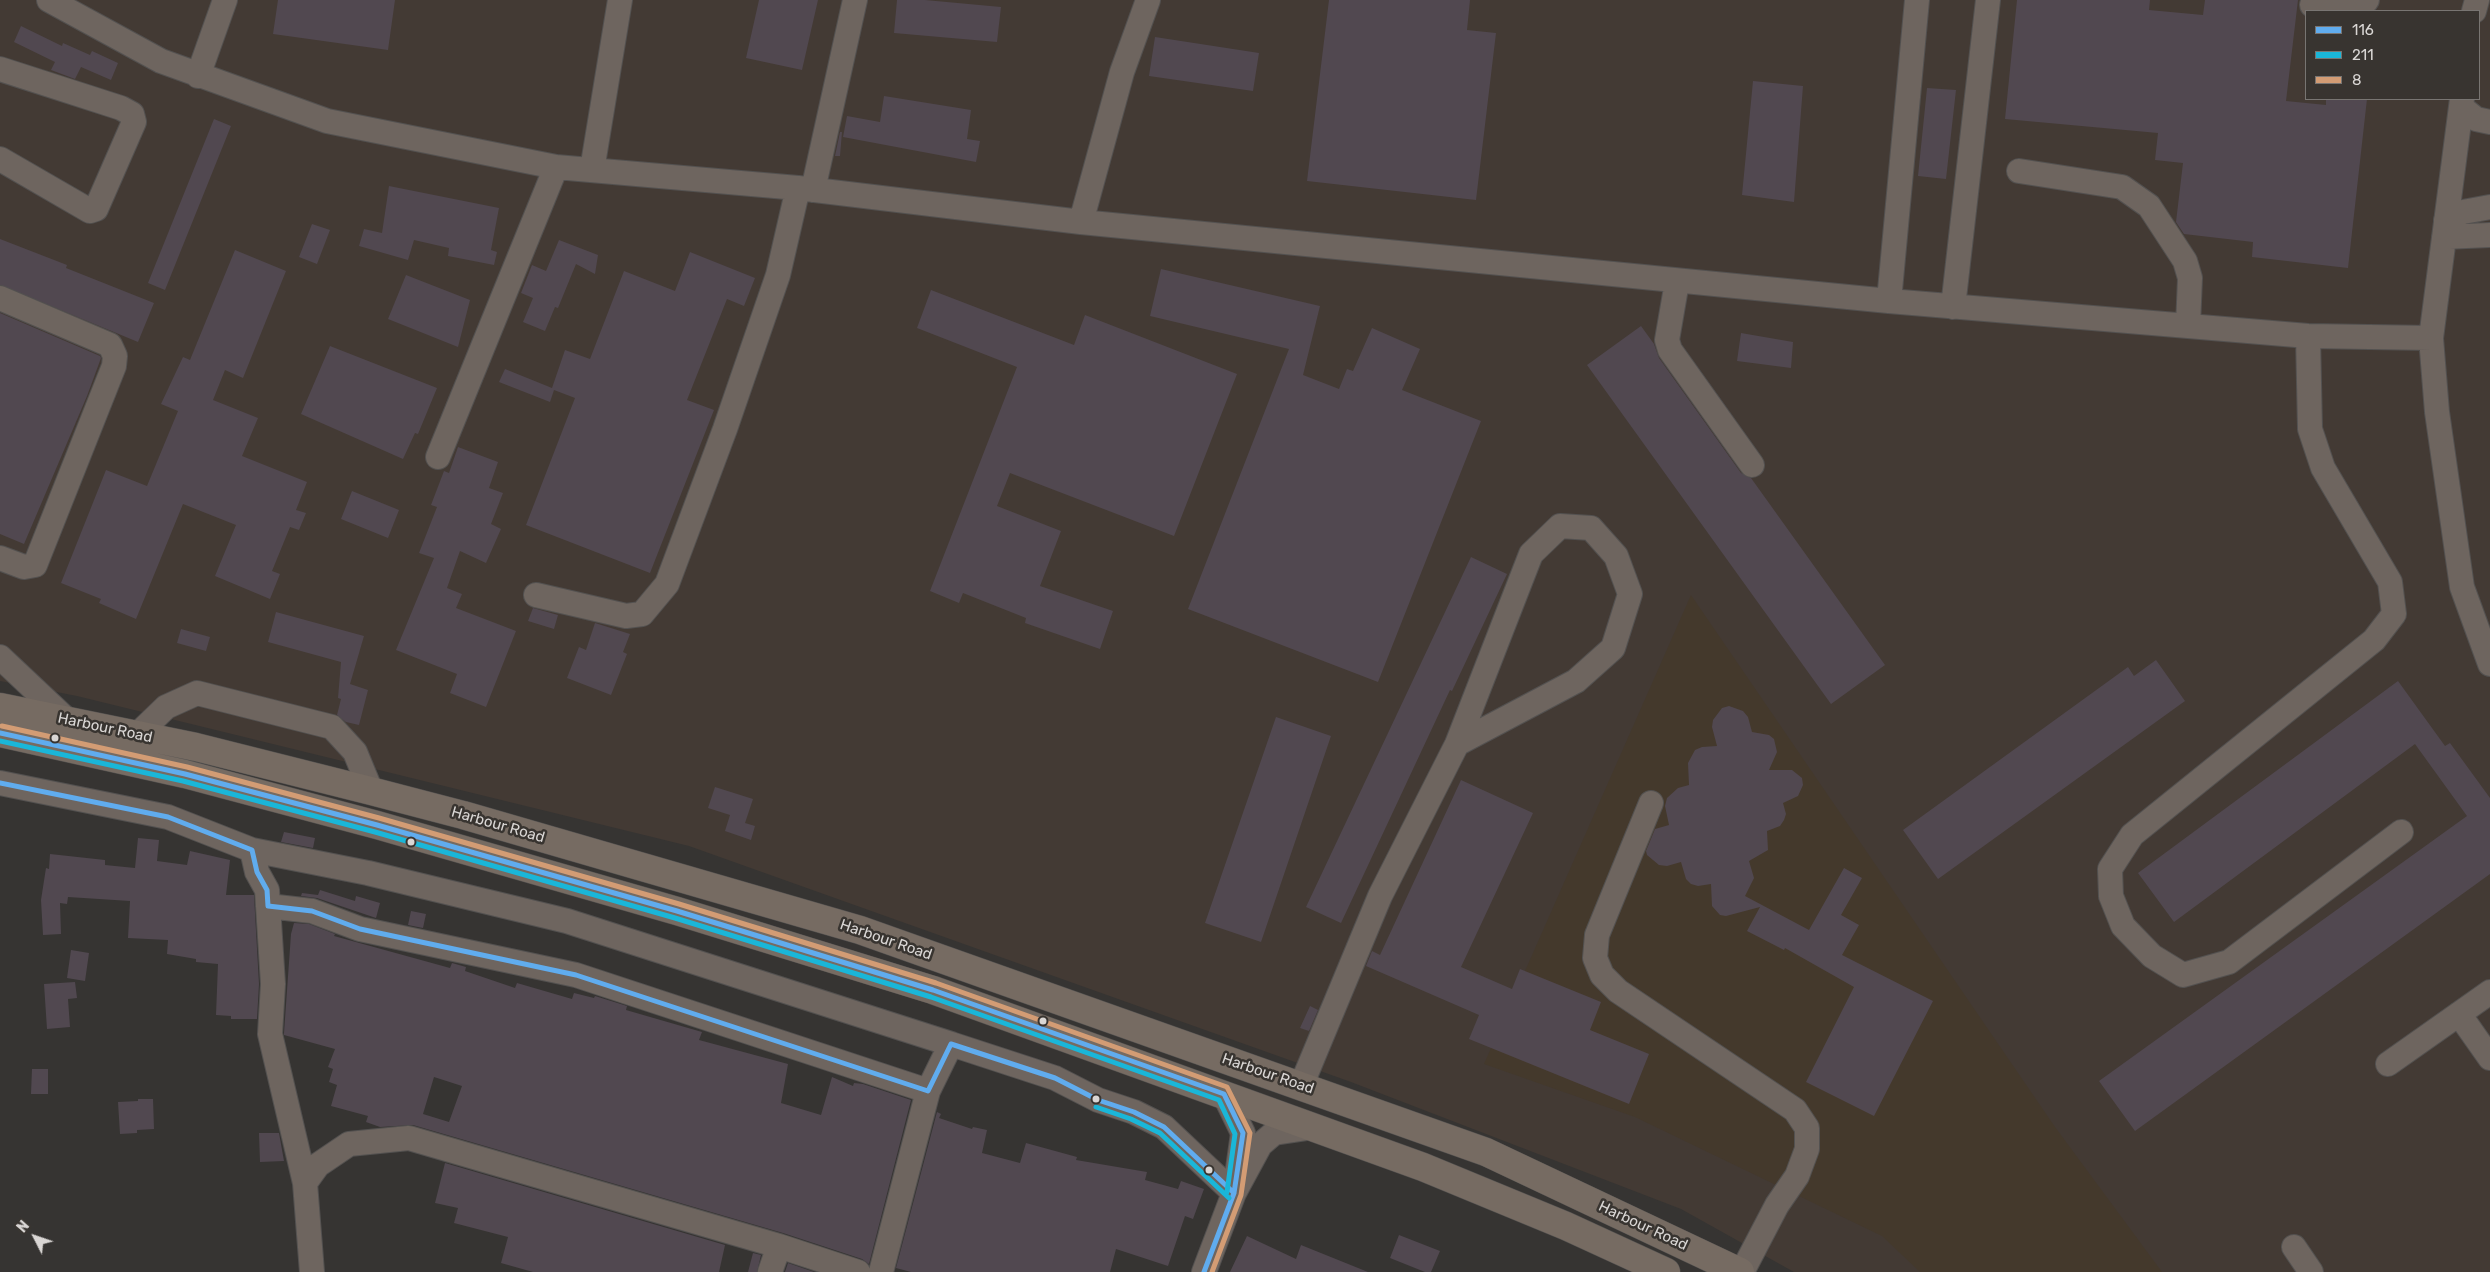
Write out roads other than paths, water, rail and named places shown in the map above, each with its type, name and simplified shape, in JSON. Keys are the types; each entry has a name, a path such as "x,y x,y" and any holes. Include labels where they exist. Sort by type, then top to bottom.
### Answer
{"highway":[{"name":"Harbour Road","path":"0,707 196,747 371,791 472,818 860,930 1486,1152 1741,1272"},
{"name":"Harbour Road","path":"0,733 185,774 377,825 677,911 933,990 1423,1167 1566,1226 1666,1272"}],"street":[{"path":"49,0 161,61 198,76 327,121 556,167 806,189 1081,222 1617,273 1677,282 2308,336 2431,338"},
{"path":"198,76 225,0"},
{"path":"592,170 620,0"},
{"path":"536,595 626,616 642,614 667,584 725,429 806,189 855,0"},
{"path":"1081,222 1122,72 1148,0"},
{"path":"1889,301 1917,0"},
{"path":"1953,307 1988,0"},
{"path":"2312,5 2359,9 2367,0"},
{"path":"0,69 120,108 132,114 134,122 96,210 83,207 0,159"},
{"path":"2462,103 2476,118 2490,122"},
{"path":"2462,103 2431,338 2437,412 2462,586 2490,664"},
{"path":"438,457 556,167"},
{"path":"2018,171 2122,187 2149,206 2186,261 2190,278 2188,326"},
{"path":"2445,229 2463,212 2490,207"},
{"path":"2445,229 2490,235"},
{"path":"1677,282 1667,340 1670,350 1752,465"},
{"path":"0,298 110,345 115,356 114,366 35,565 24,567 0,558"},
{"path":"2308,336 2310,429 2323,468 2390,582 2394,614 2374,640 2132,835 2110,869 2111,896 2123,926 2152,956 2183,976 2229,962 2401,832"},
{"path":"1300,1086 1380,896 1457,744 1531,554 1560,526 1591,528 1616,556 1630,594 1614,648 1576,681 1457,744"},
{"path":"0,657 68,721"},
{"path":"137,735 166,707 197,693 332,727 355,752 371,791"},
{"path":"0,783 168,817 252,850 368,873 567,921 1055,1078 1098,1100 1134,1112 1164,1127 1234,1193"},
{"path":"1651,803 1597,935 1594,958 1602,974 1618,991 1795,1110 1807,1128 1807,1149 1797,1176 1777,1205 1741,1272"},
{"path":"252,850 257,872 266,890 273,984 270,1034 305,1183 312,1272"},
{"path":"268,906 312,911 360,929 576,975 928,1091"},
{"path":"2388,1064 2490,992"},
{"path":"2459,1014 2490,1058"},
{"path":"880,1272 928,1091 951,1044"},
{"path":"1224,1094 1243,1133 1234,1193"},
{"path":"1204,1272 1234,1193 1260,1145 1274,1133 1314,1127"},
{"path":"305,1183 318,1165 349,1144 409,1138 779,1246 858,1272"},
{"path":"770,1272 779,1246"},
{"path":"2294,1247 2312,1272"}]}
